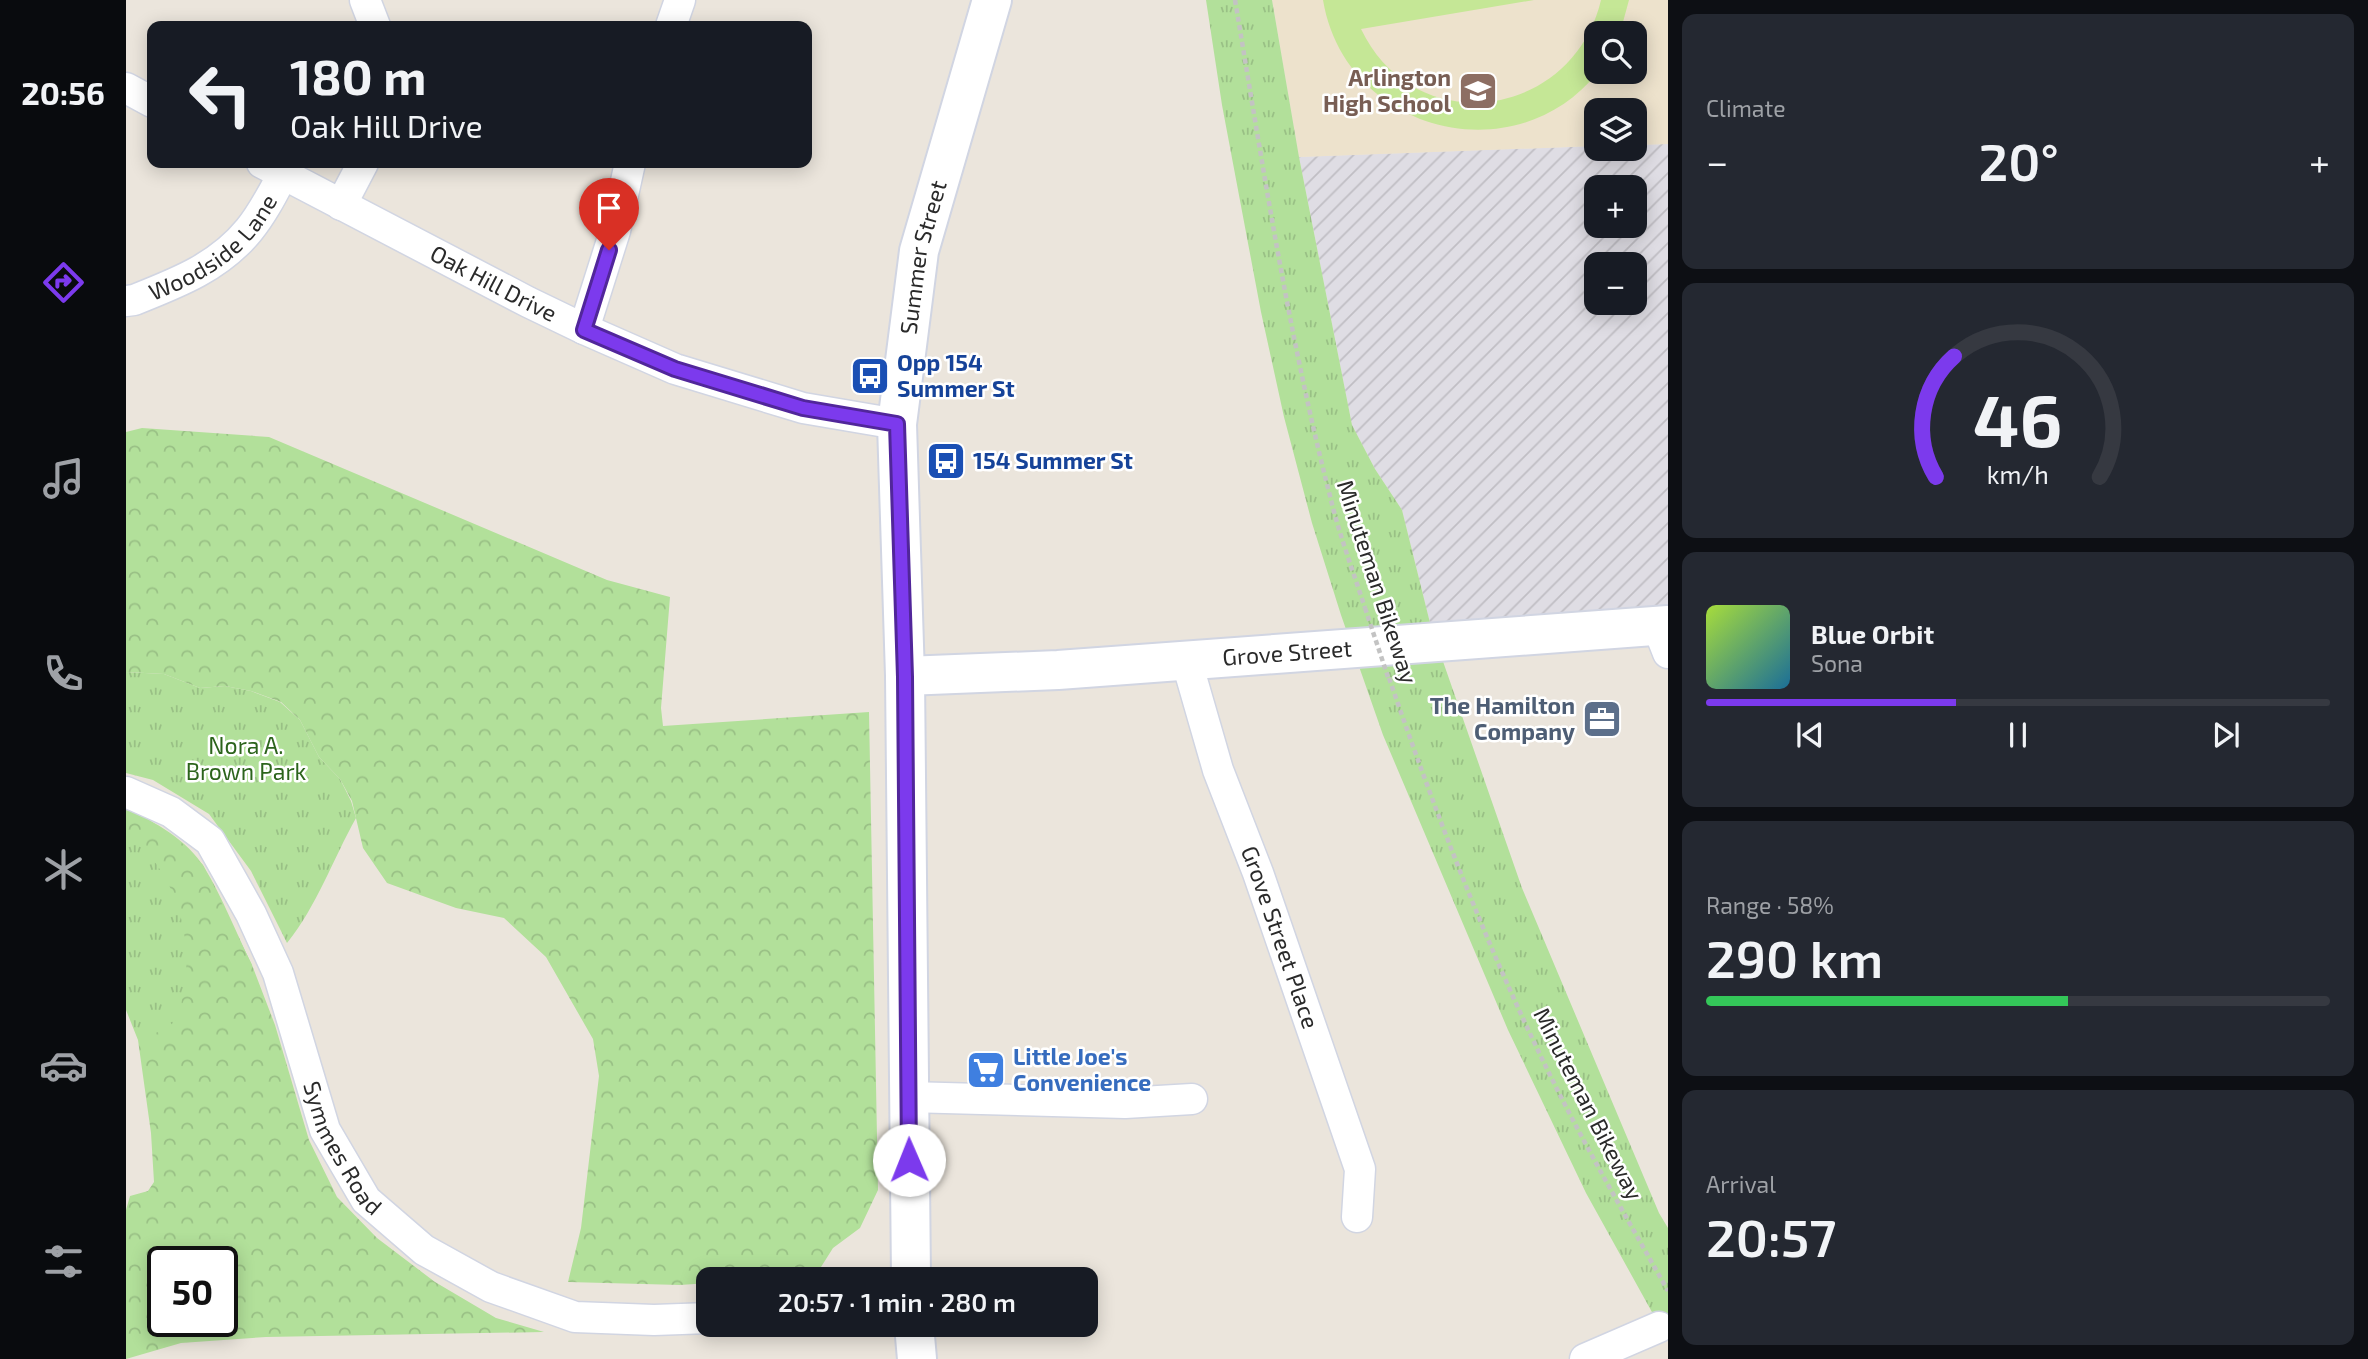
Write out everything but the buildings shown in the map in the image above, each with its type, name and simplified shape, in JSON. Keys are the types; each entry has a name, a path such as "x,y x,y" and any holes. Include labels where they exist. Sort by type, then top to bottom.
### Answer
{"main road":[{"name":"Summer Street","path":"912,1267 905,677 897,424 919,251 992,0"},
{"name":"Grove Street","path":"905,677 1664,634"},
{"path":"915,1337 918,1359"}],"street":[{"path":"365,0 373,21"},
{"path":"673,21 680,0"},
{"path":"126,88 147,99"},
{"name":"Oak Hill Drive","path":"273,168 584,330 675,369 790,404 897,424"},
{"name":"Woodside Lane","path":"126,301 191,277 219,259 250,229 273,168"},
{"path":"341,205 360,168"},
{"path":"584,330 615,230 629,168"},
{"name":"Grove Street Place","path":"1186,659 1219,769 1360,1169 1357,1217"},
{"name":"Symmes Road","path":"126,792 171,812 210,841 251,914 278,973 325,1130 366,1200 424,1250 491,1287 575,1317 696,1318"},
{"path":"908,1097 1125,1103 1192,1099"},
{"path":"1585,1359 1659,1327"}],"path":[{"name":"Minuteman Bikeway","path":"1235,0 1305,393 1331,500 1388,677 1461,877 1500,967 1581,1137 1668,1291"}],"shaded area":[{"name":"Arlington High School","path":"1272,0 1668,0 1668,144 1647,145 1647,98 1584,98 1584,146 1299,157"},
{"path":"1668,144 1668,613 1431,627 1402,510 1375,469 1352,425 1299,157 1584,146 1584,161 1647,161 1647,145"}],"green space":[{"path":"1206,0 1272,0 1299,157 1352,425 1375,469 1402,510 1431,627 1522,888 1659,1213 1668,1228 1668,1341 1586,1193 1508,1030 1383,735 1341,615 1312,523 1284,417 1222,105"},
{"path":"1323,0 1534,0 1361,29 1386,65 1417,89 1453,101 1491,102 1527,91 1559,71 1584,41 1585,84 1563,104 1523,123 1480,130 1438,124 1398,108 1364,82 1338,45"},
{"path":"1601,0 1629,0 1623,21 1593,21"},
{"path":"142,428 269,437 607,580 670,597 661,708 663,726 869,712 878,1190 860,1228 833,1248 821,1267 696,1267 696,1284 680,1285 568,1282 581,1228 599,1076 593,1039 546,957 504,918 456,908 387,883 363,848 352,801 340,779 319,757 300,720 281,702 251,691 225,686 200,688 164,674 126,672 126,432"},
{"name":"Nora A. Brown Park","path":"126,672 164,674 200,688 225,686 251,691 280,702 300,720 319,757 340,779 356,818 316,898 287,943 251,871 209,814 153,780 126,773"},
{"path":"126,810 148,819 180,840 197,857 217,891 252,965 174,1039 138,1040 126,1010"},
{"path":"126,810 145,817 183,844 203,865 252,965 275,1025 309,1140 337,1197 377,1238 435,1282 496,1318 544,1332 266,1337 181,1343 126,1359 126,1210 130,1196 148,1191 154,1182 151,1133 138,1040 172,1024 178,1017 186,972 183,927 177,905 169,885 143,848 126,834"}],"place":[{"name":"Arlington High School","path":"1478,91"},
{"name":"Opp 154 Summer St","path":"870,376"},
{"name":"154 Summer St","path":"946,461"},
{"name":"The Hamilton Company","path":"1602,719"},
{"name":"Little Joe's Convenience","path":"986,1070"}],"route":[{"path":"609,250 584,330 675,369 803,408 897,424 905,677 909,1160"}]}
